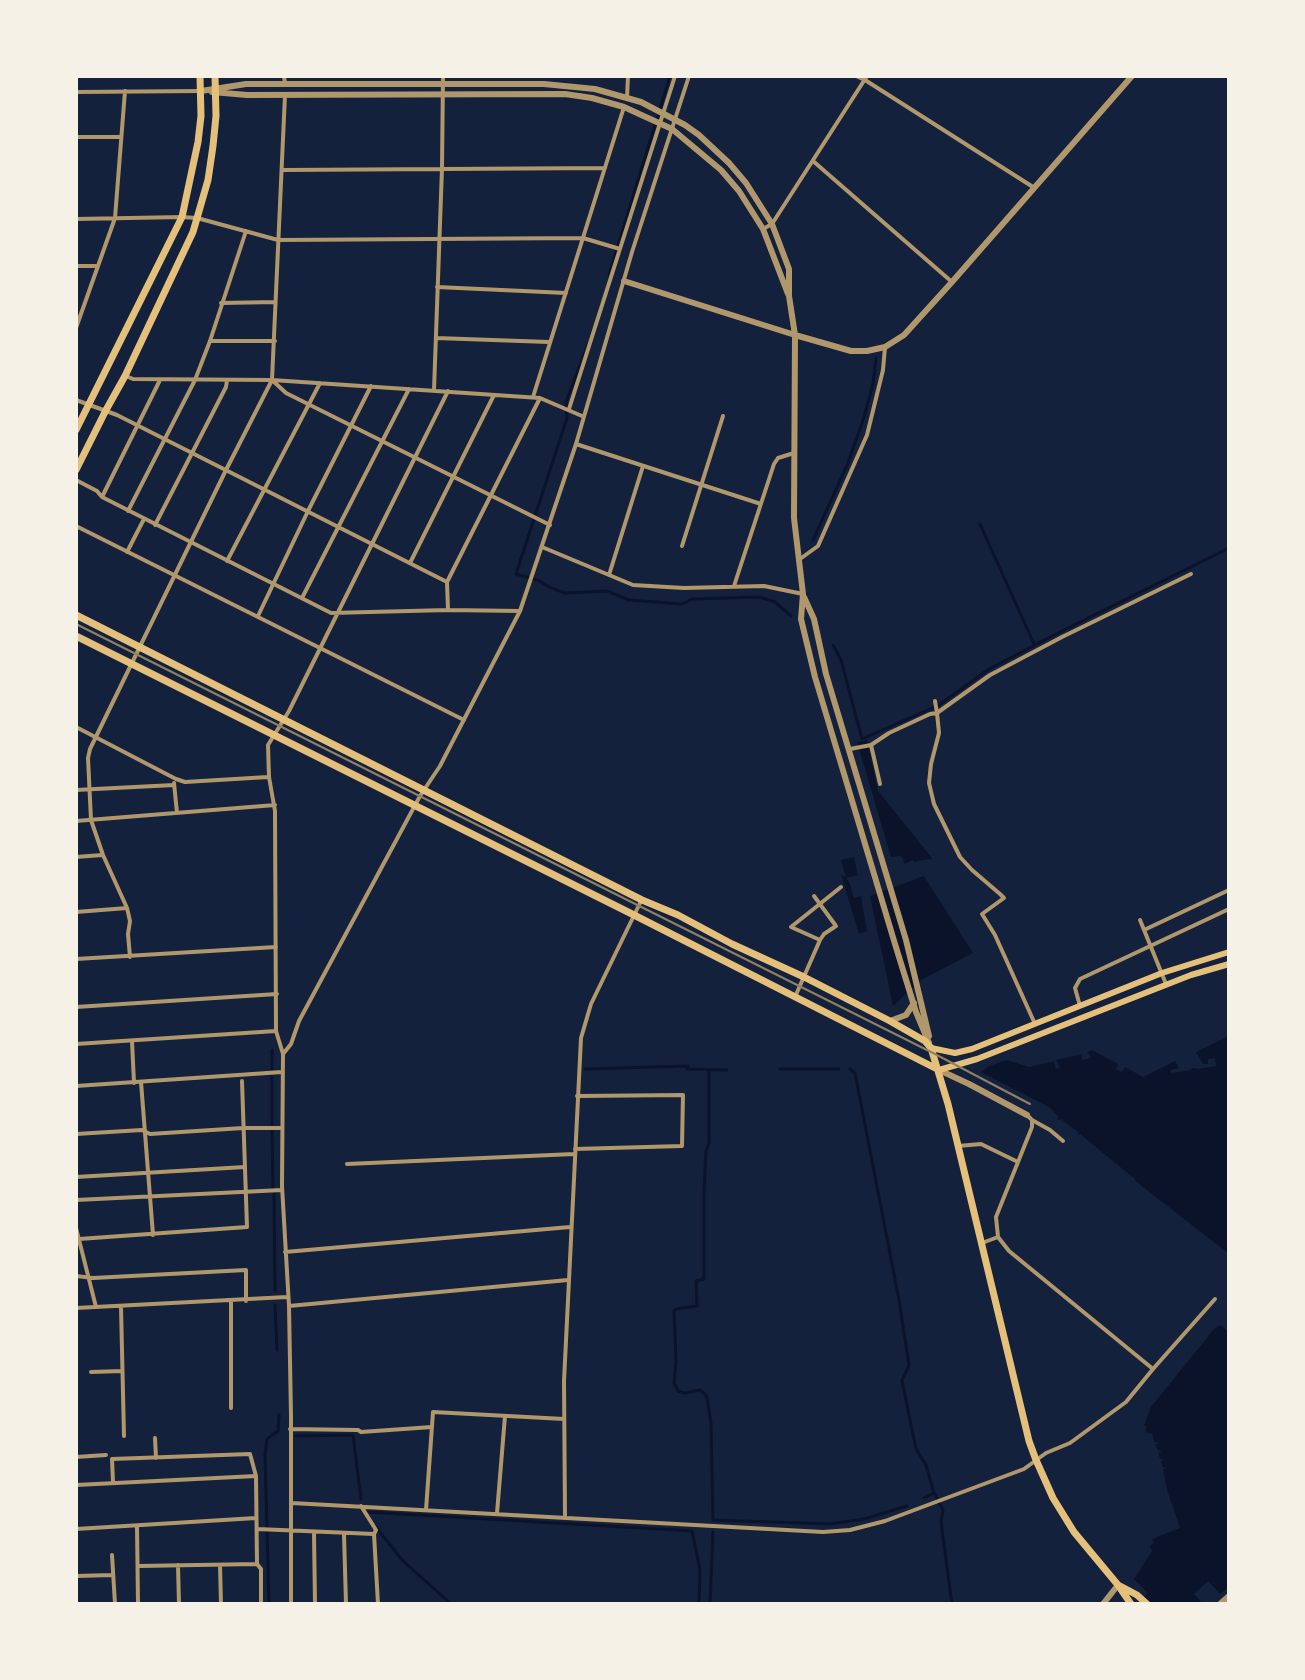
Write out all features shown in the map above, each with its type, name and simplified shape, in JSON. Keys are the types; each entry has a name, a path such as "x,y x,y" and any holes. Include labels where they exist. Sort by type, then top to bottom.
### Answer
{"main road":[{"path":"76,430 182,217 198,142 200,76"},
{"path":"76,470 125,376 193,232 212,157 216,116 215,76"},
{"path":"76,615 642,900 804,977 918,1036 931,1048 958,1146 1029,1441 1053,1498 1074,1532 1131,1604"},
{"path":"76,636 939,1070 977,1059 1166,984 1229,964"},
{"path":"931,1048 963,1052 1162,973 1229,952"},
{"path":"1118,1585 1143,1601"}],"street":[{"path":"627,98 628,76"},
{"path":"568,410 675,76"},
{"path":"283,1054 424,790 440,766 520,611 576,444 582,416 689,76"},
{"path":"856,76 866,78 1035,189"},
{"path":"624,281 851,351 885,347 904,335 1132,76"},
{"path":"763,229 772,224 866,78"},
{"path":"216,91 284,80 443,80 595,89 627,98 675,119 699,135 729,163 754,194 772,224 789,269 789,296 795,335 794,518 803,594 801,619 815,677 908,986 931,1048"},
{"path":"434,390 443,80"},
{"path":"76,328 79,310 115,218 125,91"},
{"path":"76,92 565,94 624,107 672,129 721,170 739,191 763,229 789,296"},
{"path":"130,957 127,908 91,820 88,758 95,736 272,380 285,95"},
{"path":"533,397 624,107"},
{"path":"76,137 121,137"},
{"path":"813,161 952,282"},
{"path":"282,170 605,168"},
{"path":"76,219 197,218 278,240 583,238 620,249"},
{"path":"128,511 195,380 246,231"},
{"path":"76,266 98,266"},
{"path":"437,287 566,293"},
{"path":"221,303 276,302"},
{"path":"436,338 551,342"},
{"path":"210,341 275,341"},
{"path":"798,561 818,546 867,435 883,370 885,347"},
{"path":"125,376 160,380 272,380 533,397 582,416"},
{"path":"102,497 160,380"},
{"path":"155,525 227,380"},
{"path":"272,380 286,393 550,525"},
{"path":"227,561 320,383"},
{"path":"258,616 371,386"},
{"path":"302,598 409,389"},
{"path":"291,1604 289,1306 282,1190 283,1054 276,1031 275,805 269,777 268,745 338,614 448,391"},
{"path":"410,563 494,395"},
{"path":"448,610 447,582 540,398"},
{"path":"76,400 138,425 447,582"},
{"path":"682,546 723,416"},
{"path":"576,444 761,504"},
{"path":"734,586 774,464 778,458 794,453"},
{"path":"609,575 643,466"},
{"path":"76,480 128,511 331,613 520,611"},
{"path":"127,552 144,519"},
{"path":"76,526 464,720"},
{"path":"542,547 633,585 684,588 764,586 803,594"},
{"path":"849,749 871,745 889,733 937,713 990,675 1191,574"},
{"path":"803,594 814,619 826,674 890,886 931,1048"},
{"path":"935,701 939,733 929,783 934,804 960,857 1004,898 982,914 995,935 1035,1024"},
{"path":"76,727 175,782"},
{"path":"871,745 880,784"},
{"path":"76,790 269,777"},
{"path":"175,782 177,813"},
{"path":"76,821 275,805"},
{"path":"76,857 103,855"},
{"path":"820,940 791,927 841,887"},
{"path":"1144,930 1229,890"},
{"path":"795,997 820,940 836,926 814,896"},
{"path":"565,1517 564,1381 579,1061 584,1022 591,1004 642,900"},
{"path":"76,912 127,908"},
{"path":"1080,1006 1075,988 1080,979 1229,909"},
{"path":"1140,920 1166,984"},
{"path":"76,959 276,947"},
{"path":"76,1007 277,994"},
{"path":"890,1021 906,1015 914,1003"},
{"path":"76,1044 276,1031"},
{"path":"132,1040 134,1083"},
{"path":"939,1070 1050,1130 1063,1141"},
{"path":"76,1086 282,1072"},
{"path":"79,1239 247,1227 242,1081"},
{"path":"141,1082 153,1235"},
{"path":"347,1164 682,1146 683,1095 577,1096"},
{"path":"1029,1118 1032,1127 996,1217 998,1237 1009,1251 1153,1369"},
{"path":"76,1134 282,1128"},
{"path":"958,1146 981,1144 1018,1162"},
{"path":"76,1177 245,1167"},
{"path":"76,1200 282,1190"},
{"path":"285,1252 571,1227"},
{"path":"76,1228 96,1307"},
{"path":"982,1243 998,1237"},
{"path":"76,1276 93,1278 246,1270 246,1301"},
{"path":"289,1306 568,1280"},
{"path":"76,1308 287,1297"},
{"path":"292,1503 823,1532 850,1530 885,1521 1024,1469 1046,1453 1070,1443 1126,1402 1215,1299"},
{"path":"231,1301 231,1408"},
{"path":"121,1307 124,1436"},
{"path":"91,1372 122,1371"},
{"path":"426,1510 433,1412 564,1419"},
{"path":"497,1514 505,1416"},
{"path":"290,1429 361,1432 432,1427"},
{"path":"155,1438 156,1458"},
{"path":"113,1482 112,1459 250,1454 256,1476 257,1564 261,1569 261,1604"},
{"path":"76,1457 106,1455"},
{"path":"76,1485 256,1476"},
{"path":"361,1506 376,1530 378,1604"},
{"path":"76,1529 256,1518"},
{"path":"137,1526 138,1604"},
{"path":"259,1530 374,1534"},
{"path":"314,1533 315,1604"},
{"path":"344,1534 346,1604"},
{"path":"112,1555 115,1604"},
{"path":"138,1566 257,1564"},
{"path":"178,1565 179,1604"},
{"path":"220,1565 221,1604"},
{"path":"76,1576 113,1575"},
{"path":"1103,1604 1118,1585"},
{"path":"1220,1604 1229,1596"}],"water":[{"path":"867,740 878,791 931,860 913,860 905,864 901,856 891,857 857,742"},
{"path":"854,857 858,875 846,878 854,898 861,896 867,931 859,934 841,875 846,877 841,860"},
{"path":"924,876 973,953 921,980 893,1006 870,896"},
{"path":"1229,1036 1229,1254 1078,1132 1057,1119 1059,1117 1049,1107 981,1072 1007,1060 1029,1067 1054,1061 1056,1069 1060,1067 1056,1060 1082,1054 1082,1060 1088,1059 1091,1057 1087,1052 1092,1050 1118,1064 1116,1069 1122,1072 1125,1067 1143,1077 1175,1061 1179,1068 1171,1070 1171,1073 1216,1066 1215,1058 1203,1064 1196,1052"},
{"path":"1220,1325 1229,1332 1229,1587 1220,1594 1208,1581 1194,1594 1203,1604 1136,1604 1148,1593 1134,1579 1152,1551 1152,1539 1180,1528 1167,1490 1163,1469 1166,1469 1155,1444 1158,1444 1144,1425 1151,1407"}],"waterway":[{"path":"609,275 670,76"},
{"path":"588,344 566,402 567,418 516,574 565,593 607,591 629,600 682,604 692,599 760,597 775,602 791,616"},
{"path":"813,540 848,463 864,417 876,358"},
{"path":"980,524 1034,644"},
{"path":"862,739 939,705 989,669 1229,548"},
{"path":"833,645 841,660 862,739"},
{"path":"272,1050 272,1069"},
{"path":"585,1069 688,1066 687,1069 727,1070"},
{"path":"780,1069 839,1069"},
{"path":"850,1069 855,1073 899,1300 909,1365 902,1381 916,1449 926,1465 934,1493 943,1510 941,1522 952,1604"},
{"path":"709,1070 704,1279 696,1281 697,1306 674,1311 674,1383 678,1391 700,1390 707,1398 711,1423 713,1520 830,1524 864,1519 907,1506"},
{"path":"272,1077 272,1124"},
{"path":"272,1131 273,1188"},
{"path":"274,1194 275,1291"},
{"path":"275,1305 277,1350"},
{"path":"269,1604 265,1455 267,1439 278,1431 279,1415"},
{"path":"296,1436 353,1435 361,1499"},
{"path":"924,1498 934,1493"},
{"path":"367,1512 692,1531 700,1570 699,1604"},
{"path":"375,1526 403,1561 451,1604"},
{"path":"710,1604 713,1532"}],"tram line":[{"path":"76,624 1030,1104"}]}
